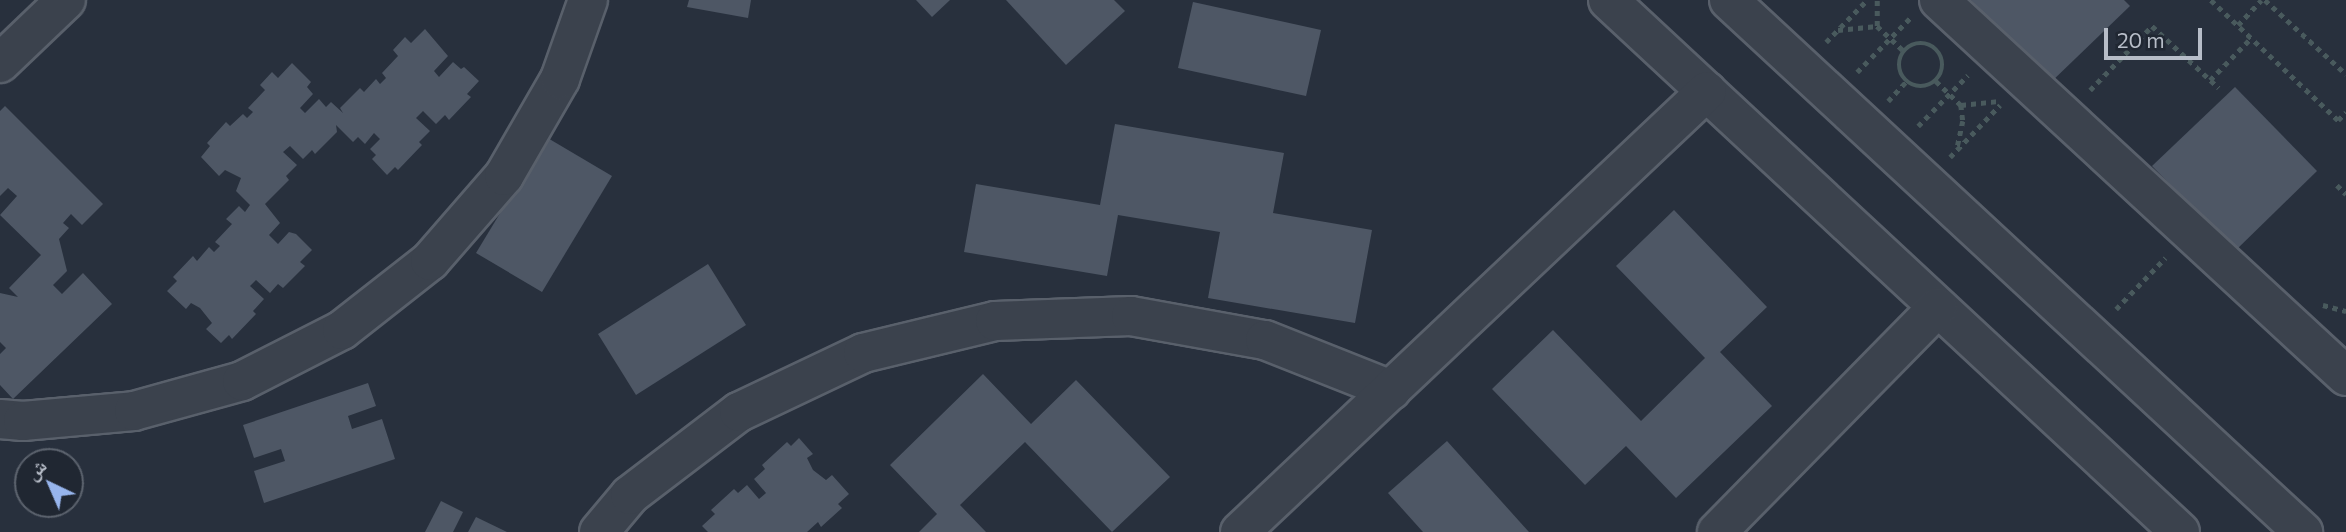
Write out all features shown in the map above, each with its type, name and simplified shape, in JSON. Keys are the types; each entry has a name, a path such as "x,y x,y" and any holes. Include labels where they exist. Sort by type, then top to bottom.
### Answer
{"street":[{"path":"0,63 66,0"},
{"path":"0,419 23,421 134,411 242,381 342,330 430,261 504,176 560,79 588,0"},
{"path":"1608,0 2180,532"},
{"path":"1729,0 2304,532"},
{"path":"1929,5 1994,50 2346,376"},
{"path":"1240,532 1707,91"},
{"path":"1717,532 1938,307"},
{"path":"599,532 631,495 739,412 863,353 995,321 1131,316 1265,340 1391,390"}],"path":[{"path":"1802,67 1867,0"},
{"path":"1877,0 1877,26"},
{"path":"2211,0 2338,120 2346,112"},
{"path":"2238,26 2263,0 2346,74"},
{"path":"1833,96 1891,38 1929,5"},
{"path":"1838,31 1877,26 1904,51"},
{"path":"2063,116 2152,26 2219,88"},
{"path":"2210,80 2251,38"},
{"path":"1919,43 1936,49 1943,64 1936,81 1922,87 1906,82 1899,67 1904,51 1919,43"},
{"path":"1893,152 1994,50"},
{"path":"1936,81 1961,105 1964,121 1956,151"},
{"path":"1926,182 2007,97 1961,105"},
{"path":"2337,185 2346,194"},
{"path":"2091,336 2190,232"}],"building":[{"path":"689,0 751,0 748,18 687,7"},
{"path":"916,0 950,0 932,17"},
{"path":"1006,0 1114,0 1125,11 1066,65"},
{"path":"1971,0 2124,0 2130,6 2049,84"},
{"path":"1193,2 1321,30 1306,96 1178,68"},
{"path":"425,29 448,56 434,71 439,77 453,62 461,69 464,67 479,81 467,94 471,97 449,120 445,115 436,124 423,111 416,118 430,131 419,142 422,145 398,170 395,167 387,175 372,159 376,155 370,149 380,139 374,133 365,144 358,137 353,142 336,125 337,132 315,154 312,150 303,159 290,146 283,152 297,165 286,176 289,180 265,204 280,223 269,235 278,244 289,232 296,234 312,250 300,262 305,266 283,288 278,284 270,293 256,280 250,286 264,299 253,311 256,314 232,339 229,335 221,343 206,329 212,323 200,308 191,303 186,309 167,291 177,281 173,277 193,256 197,261 209,247 214,252 220,246 215,242 232,224 226,219 239,206 245,212 250,205 236,191 241,178 225,170 219,176 201,157 210,146 207,143 226,122 230,126 243,114 247,118 253,112 248,108 265,90 260,85 272,72 278,78 292,63 311,82 307,87 313,94 300,108 305,113 319,99 326,107 331,102 343,113 340,108 360,88 364,92 376,79 380,84 386,78 382,73 398,56 393,50 405,37 411,43"},
{"path":"2235,87 2317,171 2235,251 2152,166"},
{"path":"5,106 103,204 82,225 71,214 63,223 69,228 59,239 67,271 53,285 62,294 83,273 112,304 13,399 0,385 0,354 6,348 0,342 0,293 18,297 9,288 41,255 0,215 17,196 8,188 0,196 0,111"},
{"path":"1115,124 1284,153 1273,213 1372,230 1355,323 1208,298 1220,232 1118,215 1107,276 964,252 976,184 1100,205"},
{"path":"546,137 612,176 542,292 476,253"},
{"path":"1674,210 1767,307 1720,352 1772,406 1676,498 1626,446 1585,485 1492,389 1553,330 1641,421 1705,358 1616,266"},
{"path":"708,264 746,325 636,395 598,334"},
{"path":"983,374 1031,424 1076,380 1170,477 1112,532 1025,442 960,505 986,532 919,532 937,514 890,465"},
{"path":"368,383 376,406 348,416 352,429 382,419 395,459 264,503 254,471 285,461 281,449 254,458 243,425"},
{"path":"799,438 813,454 807,458 813,470 826,480 832,475 849,494 838,504 842,508 821,527 818,522 807,532 708,532 702,526 715,514 711,510 734,489 738,493 747,485 759,499 766,493 754,479 765,469 762,465 787,442 791,446"},
{"path":"1447,441 1529,532 1423,532 1388,493"},
{"path":"441,501 463,512 453,532 425,532"},
{"path":"476,517 507,532 468,532"}]}
